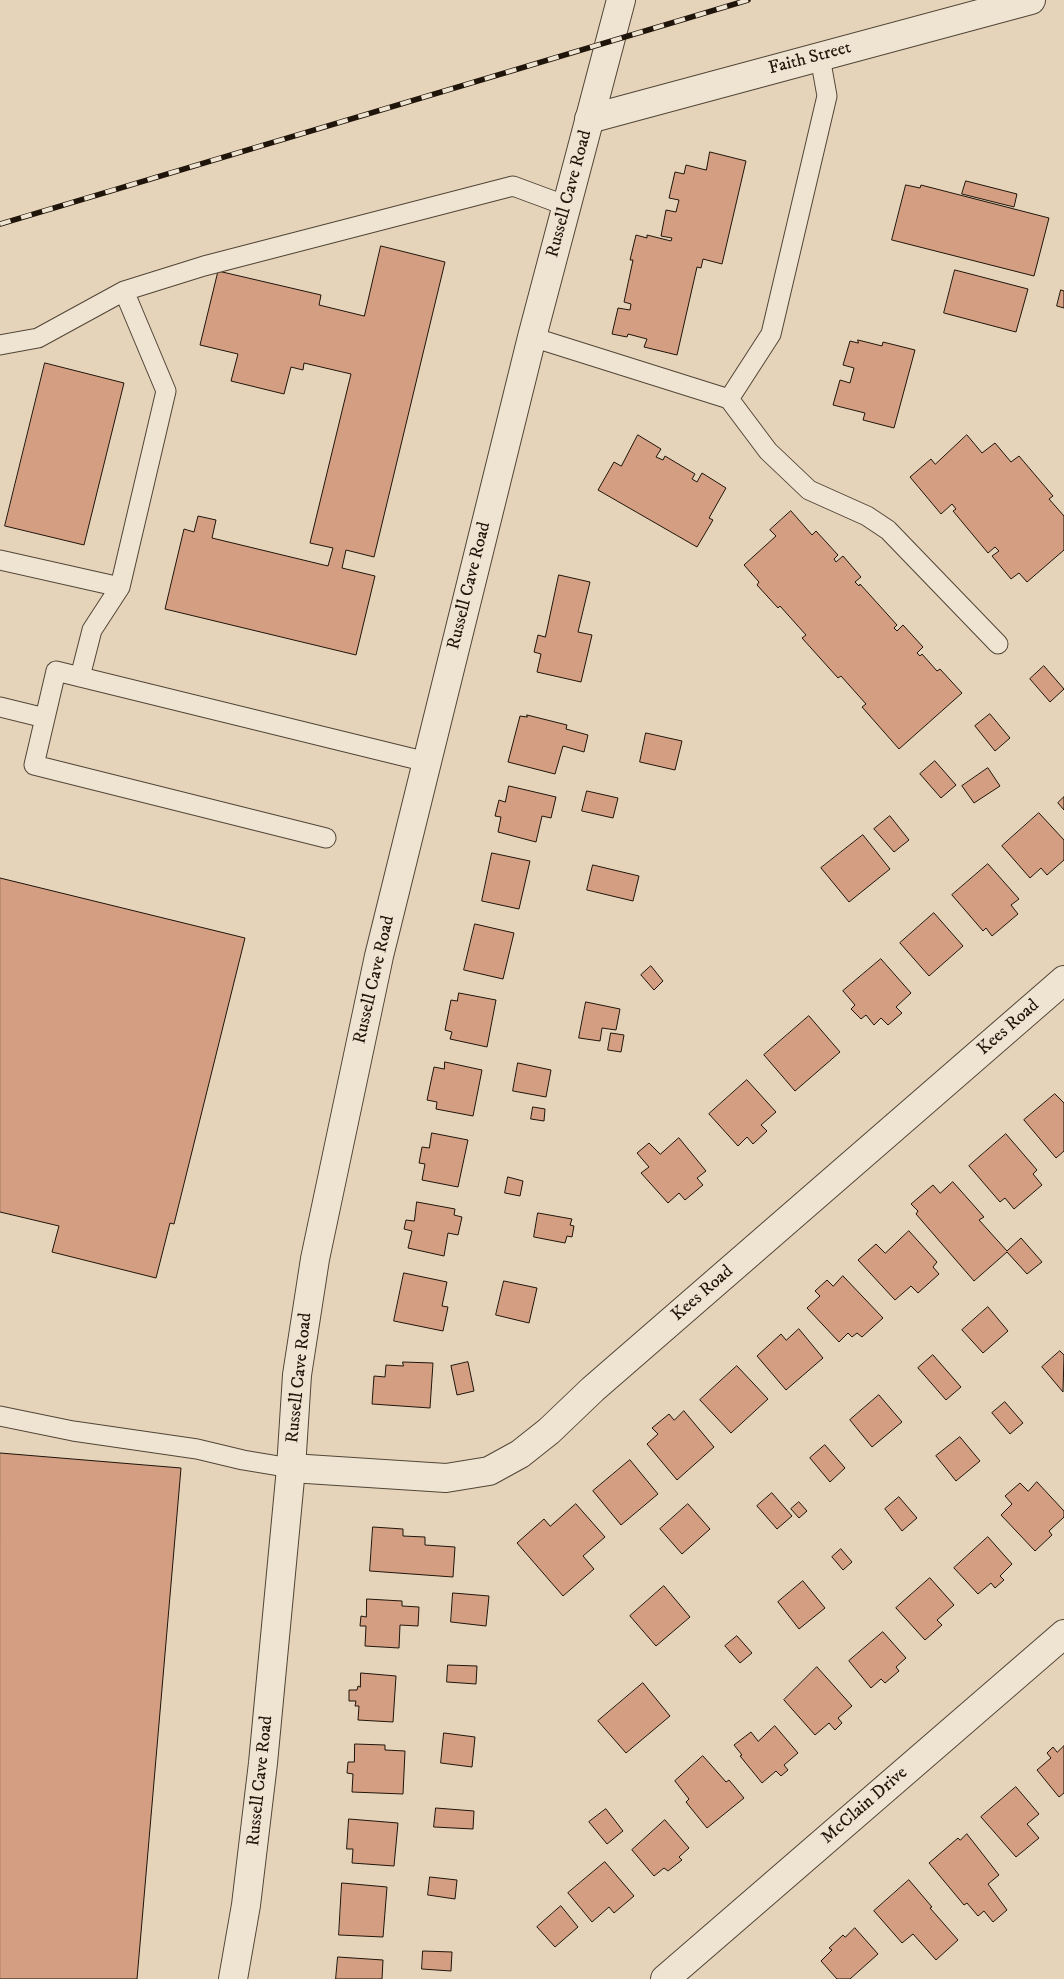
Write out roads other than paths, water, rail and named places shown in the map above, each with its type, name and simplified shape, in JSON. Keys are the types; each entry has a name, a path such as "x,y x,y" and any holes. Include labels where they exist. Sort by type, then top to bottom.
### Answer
{"street":[{"name":"Russell Cave Road","path":"233,1979 246,1905 263,1763 291,1468 297,1375 315,1259 379,956 426,762 532,338 621,0"},
{"name":"Faith Street","path":"589,119 1031,0"},
{"name":"Kees Road","path":"291,1468 446,1478 489,1471 520,1454 1060,992"},
{"name":"McClain Drive","path":"665,1979 1064,1634"}],"lane":[{"path":"729,399 771,334 826,96 820,57"},
{"path":"0,345 38,338 124,291 204,266 513,186 567,206"},
{"path":"80,677 92,630 120,587 166,391 124,291"},
{"path":"532,338 729,399 768,450 809,490 867,516 888,530 998,644"},
{"path":"0,560 120,587"},
{"path":"326,838 34,765 56,671 426,762"},
{"path":"0,708 45,718"},
{"path":"0,1416 73,1431 197,1449 243,1460 291,1468"}],"railway":[{"path":"0,224 748,0"}]}
